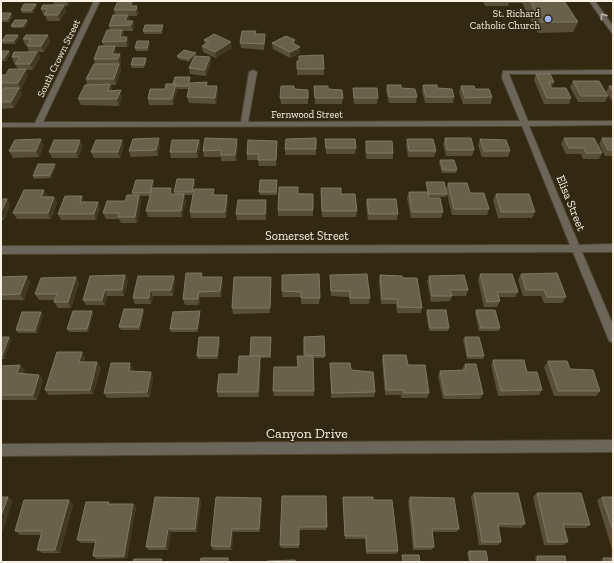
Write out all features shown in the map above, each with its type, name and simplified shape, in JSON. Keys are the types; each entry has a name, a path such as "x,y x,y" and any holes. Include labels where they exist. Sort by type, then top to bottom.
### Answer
{"street":[{"name":"South Crown Street","path":"38,124 97,1"},
{"path":"592,1 613,31"},
{"path":"244,124 253,72"},
{"name":"Elisa Street","path":"613,72 505,72 506,78 526,123 613,338"},
{"name":"Fernwood Street","path":"1,125 613,123"},
{"name":"Somerset Street","path":"1,250 613,248"},
{"name":"Canyon Drive","path":"1,450 613,446"}],"building":[{"path":"118,1 132,1 130,6 137,6 136,10 114,10"},
{"path":"530,1 564,1 578,22 541,22"},
{"path":"24,4 36,4 32,10 21,10"},
{"path":"43,5 64,5 58,15 44,15 48,9 41,9"},
{"path":"1,13 11,13 8,19 1,19"},
{"path":"113,15 128,15 125,21 133,21 131,25 109,26"},
{"path":"15,20 27,20 23,26 11,26"},
{"path":"145,25 163,25 161,31 143,31"},
{"path":"107,30 122,30 120,37 127,37 126,41 102,42"},
{"path":"242,31 256,31 255,34 265,34 264,44 240,43"},
{"path":"214,34 231,42 215,52 202,46 209,42 204,40"},
{"path":"6,35 18,35 14,41 2,41"},
{"path":"26,35 48,35 41,46 27,46 31,39 23,39"},
{"path":"286,36 295,40 291,42 300,47 290,52 272,43"},
{"path":"137,41 149,41 147,48 135,48"},
{"path":"99,46 115,46 112,54 120,54 118,59 94,59"},
{"path":"184,50 196,53 189,59 177,56"},
{"path":"1,51 9,51 4,58 1,58"},
{"path":"14,52 37,52 30,64 15,64 20,57 12,57"},
{"path":"323,55 324,69 297,69 297,61 299,61 299,56"},
{"path":"195,56 210,57 205,70 189,68"},
{"path":"133,58 146,58 144,65 131,65"},
{"path":"94,64 119,64 114,79 86,79"},
{"path":"9,69 26,69 18,83 1,83 1,75 6,75"},
{"path":"536,74 550,74 554,82 549,82 551,88 566,88 571,98 547,98"},
{"path":"175,77 190,77 188,86 176,86 176,84 173,84"},
{"path":"573,81 599,81 608,96 581,96"},
{"path":"207,82 206,86 217,86 215,98 187,97 190,83"},
{"path":"110,84 108,91 121,90 117,99 78,99 85,85"},
{"path":"166,84 176,84 172,99 148,99 150,89 165,89"},
{"path":"387,85 401,85 401,88 415,89 417,97 389,97"},
{"path":"423,85 437,85 437,88 452,89 454,97 426,97"},
{"path":"281,86 294,86 294,89 308,90 308,98 280,98"},
{"path":"314,86 328,86 328,89 342,90 343,98 315,98"},
{"path":"461,86 474,86 475,89 489,89 492,97 465,98"},
{"path":"609,86 613,86 613,92"},
{"path":"4,88 19,88 11,102 1,102 1,92"},
{"path":"353,88 377,88 378,98 354,98"},
{"path":"159,138 156,150 129,151 133,139"},
{"path":"205,138 237,139 235,155 221,155 221,150 203,151"},
{"path":"316,138 316,149 285,149 286,139"},
{"path":"445,138 471,138 474,150 447,150"},
{"path":"564,138 594,138 602,153 586,153 584,148 569,148"},
{"path":"602,138 613,138 613,150 608,150"},
{"path":"41,139 36,151 9,151 15,140"},
{"path":"325,139 355,139 356,148 326,148"},
{"path":"407,139 433,139 436,151 409,151"},
{"path":"480,139 506,140 510,151 484,151"},
{"path":"54,140 80,140 76,152 49,152"},
{"path":"96,140 122,140 118,152 91,152"},
{"path":"172,140 199,140 196,152 170,152"},
{"path":"248,140 277,141 276,160 258,160 259,154 247,154"},
{"path":"366,141 392,141 393,153 367,153"},
{"path":"440,160 454,160 457,170 443,170"},
{"path":"38,164 55,164 50,175 33,176"},
{"path":"177,179 194,179 192,192 174,192"},
{"path":"136,180 153,180 150,193 132,193"},
{"path":"260,180 277,180 276,192 259,192"},
{"path":"426,182 444,182 447,194 429,194"},
{"path":"448,183 467,183 470,193 484,193 489,209 454,209"},
{"path":"279,187 298,187 298,194 313,194 313,210 278,210"},
{"path":"152,188 171,188 170,194 184,194 181,211 146,211"},
{"path":"321,188 341,188 341,194 355,194 357,211 322,211"},
{"path":"194,189 214,189 213,195 227,195 225,212 190,212"},
{"path":"24,190 44,190 41,197 54,197 48,213 13,213"},
{"path":"409,192 428,192 429,198 440,198 443,212 412,212"},
{"path":"496,194 529,194 535,212 501,212"},
{"path":"127,195 139,195 135,217 118,217 119,213 103,213 107,201 125,201"},
{"path":"65,196 82,196 80,202 98,202 94,214 58,214"},
{"path":"1,199 7,199 1,212"},
{"path":"367,199 396,199 398,214 369,214"},
{"path":"238,200 266,200 265,214 236,214"},
{"path":"186,273 202,273 201,277 222,277 220,291 199,292 198,299 183,299"},
{"path":"557,273 566,297 547,297 544,290 526,290 521,274"},
{"path":"319,274 320,298 301,298 301,292 282,291 282,275"},
{"path":"367,274 370,298 350,298 350,291 331,291 330,275"},
{"path":"480,274 512,274 518,292 497,292 500,301 487,302"},
{"path":"125,275 122,290 105,290 102,300 83,300 90,276"},
{"path":"380,275 417,278 422,308 398,307 397,299 382,299"},
{"path":"464,275 468,290 450,290 452,296 432,296 429,276"},
{"path":"27,276 20,294 1,295 1,277"},
{"path":"138,276 174,276 171,290 150,290 149,298 133,298"},
{"path":"76,277 68,302 54,302 57,294 35,294 41,278"},
{"path":"234,277 271,277 270,308 232,308"},
{"path":"124,309 143,309 139,327 119,327"},
{"path":"427,310 446,310 449,328 430,328"},
{"path":"476,310 495,310 500,328 481,328"},
{"path":"73,311 92,311 87,329 67,329"},
{"path":"200,311 197,329 170,329 173,312"},
{"path":"22,312 41,312 35,330 16,330"},
{"path":"324,336 325,356 304,355 304,337"},
{"path":"1,337 9,337 2,356 1,356"},
{"path":"199,337 219,337 217,356 197,356"},
{"path":"251,337 271,337 270,356 250,356"},
{"path":"465,337 479,337 484,356 468,356"},
{"path":"57,352 82,352 79,362 97,362 90,390 45,390"},
{"path":"383,355 406,355 408,365 425,365 429,393 403,393 403,390 386,390"},
{"path":"239,356 260,356 258,392 217,392 219,374 238,374"},
{"path":"297,356 313,356 314,391 273,391 274,367 298,367"},
{"path":"493,360 524,360 527,372 537,372 542,390 501,391"},
{"path":"548,361 567,361 570,369 593,370 600,391 558,391"},
{"path":"111,363 130,363 129,371 151,372 147,392 104,393"},
{"path":"330,363 350,363 351,370 373,372 375,392 332,393"},
{"path":"465,364 476,364 483,394 445,395 440,371 466,370"},
{"path":"20,365 17,373 39,375 33,395 1,395 1,366"},
{"path":"474,493 518,493 525,524 498,524 501,542 482,542"},
{"path":"537,493 581,493 590,525 563,524 568,542 548,542"},
{"path":"282,496 326,496 327,527 299,527 299,545 280,545"},
{"path":"1,497 8,497 1,516"},
{"path":"155,497 199,498 195,529 168,529 165,547 146,547"},
{"path":"216,497 261,498 259,529 232,529 230,547 211,546"},
{"path":"343,497 373,497 373,500 392,500 398,551 367,551 366,536 345,536"},
{"path":"410,497 454,498 459,529 432,529 434,547 415,547"},
{"path":"602,497 613,497 613,531"},
{"path":"24,500 69,500 55,550 37,550 42,531 15,531"},
{"path":"86,502 133,504 124,556 93,556 96,540 77,540"},
{"path":"469,551 486,551 488,562 470,562"},
{"path":"402,555 419,555 420,562 403,562"},
{"path":"537,556 565,556 566,562 538,562"},
{"path":"201,558 228,558 228,562 200,562"},
{"path":"603,558 613,558 613,562 605,562"},
{"path":"134,559 162,559 161,562 133,562"},
{"path":"295,560 295,562 267,562 267,561"}],"place":[{"name":"St. Richard Catholic Church","path":"548,19"}]}
